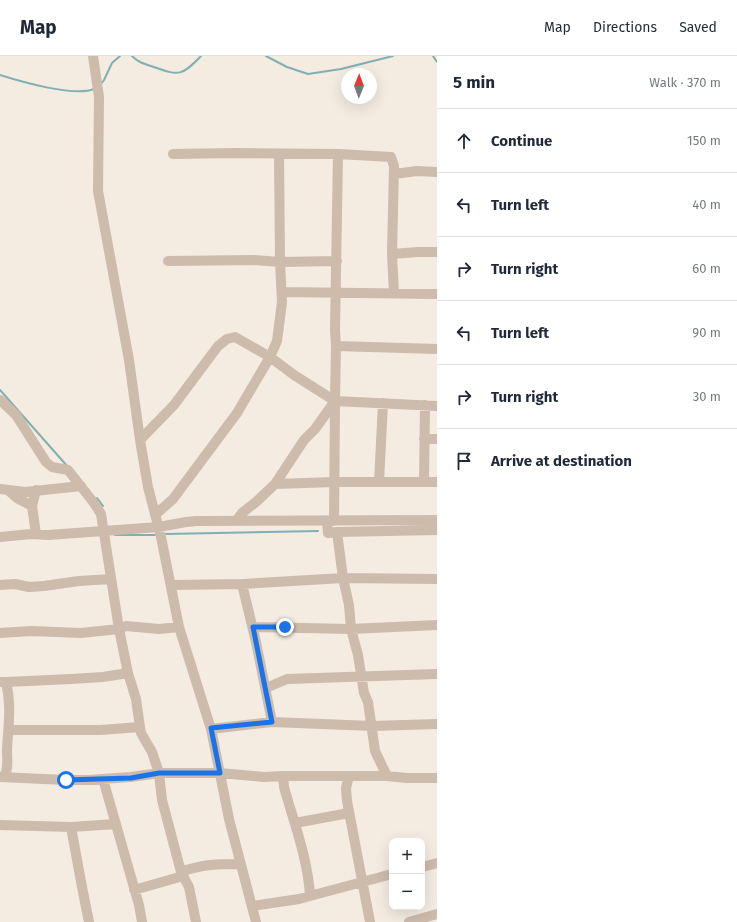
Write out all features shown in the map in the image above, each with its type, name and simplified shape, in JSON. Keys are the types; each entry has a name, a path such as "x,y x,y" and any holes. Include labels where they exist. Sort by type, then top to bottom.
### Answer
{"street":[{"path":"93,56 99,97 98,191 130,360 140,440 179,627 211,728 229,819 256,922"},
{"path":"173,154 338,154 391,157 394,166 392,254 394,293"},
{"path":"155,515 173,499 237,413 278,341 282,292 280,262 279,154"},
{"path":"338,154 334,482 328,533 437,530"},
{"path":"394,174 417,171 437,172"},
{"path":"392,254 437,252"},
{"path":"168,261 253,260 280,262 337,262"},
{"path":"282,292 437,294"},
{"path":"140,440 174,405 218,346 227,339 235,337 270,357 294,375 335,401 437,406"},
{"path":"336,346 437,349"},
{"path":"0,400 16,415 46,462 52,467 68,470 101,514 105,531 119,629 128,672 136,699 140,727 152,752 159,773 162,800 182,874 189,887 196,922"},
{"path":"236,521 242,513 275,484 300,446 315,429 335,401"},
{"path":"379,482 383,403"},
{"path":"424,482 425,405"},
{"path":"424,439 437,439"},
{"path":"275,484 334,482 437,482"},
{"path":"4,490 25,492 81,486"},
{"path":"4,490 32,506"},
{"path":"36,490 32,506 36,534"},
{"path":"0,537 159,527 186,522 437,520"},
{"path":"337,532 343,578 349,604 350,629 358,655 364,693 368,702 375,751 387,776"},
{"path":"171,585 242,584 343,578 437,579"},
{"path":"0,584 15,584 29,587 111,579"},
{"path":"242,584 253,627 272,722"},
{"path":"253,627 350,629 437,625"},
{"path":"0,633 31,631 81,633 119,629 126,626 159,630 179,627"},
{"path":"2,777 8,769 7,751 10,696 3,682 71,680 103,677 128,672"},
{"path":"266,688 287,679 437,674"},
{"path":"211,728 272,722 372,726 437,724"},
{"path":"9,730 92,730 140,727"},
{"path":"2,777 66,780 131,778 159,773 220,773 264,777 387,776 437,778"},
{"path":"283,776 284,787 304,855 310,896"},
{"path":"349,776 346,788 348,813 370,922"},
{"path":"103,779 139,905 142,922"},
{"path":"294,823 348,813"},
{"path":"0,824 71,827 116,824"},
{"path":"71,827 89,922"},
{"path":"425,866 437,863"},
{"path":"134,890 182,874 194,867 208,864 241,864"},
{"path":"252,906 299,900 389,875"},
{"path":"409,922 425,920 437,914"}],"waterway":[{"path":"101,84 112,63 120,56"},
{"path":"132,56 142,63 175,73 184,71 201,56"},
{"path":"266,56 287,67 308,74 341,69 393,56"},
{"path":"433,56 437,62"},
{"path":"0,75 34,85 61,90 85,91 94,89"},
{"path":"0,390 68,467"},
{"path":"97,498 103,506"},
{"path":"166,534 318,531"},
{"path":"115,535 155,535"}],"route":[{"path":"66,780 131,778 159,773 220,773 211,728 272,722 253,627 285,627"}]}
